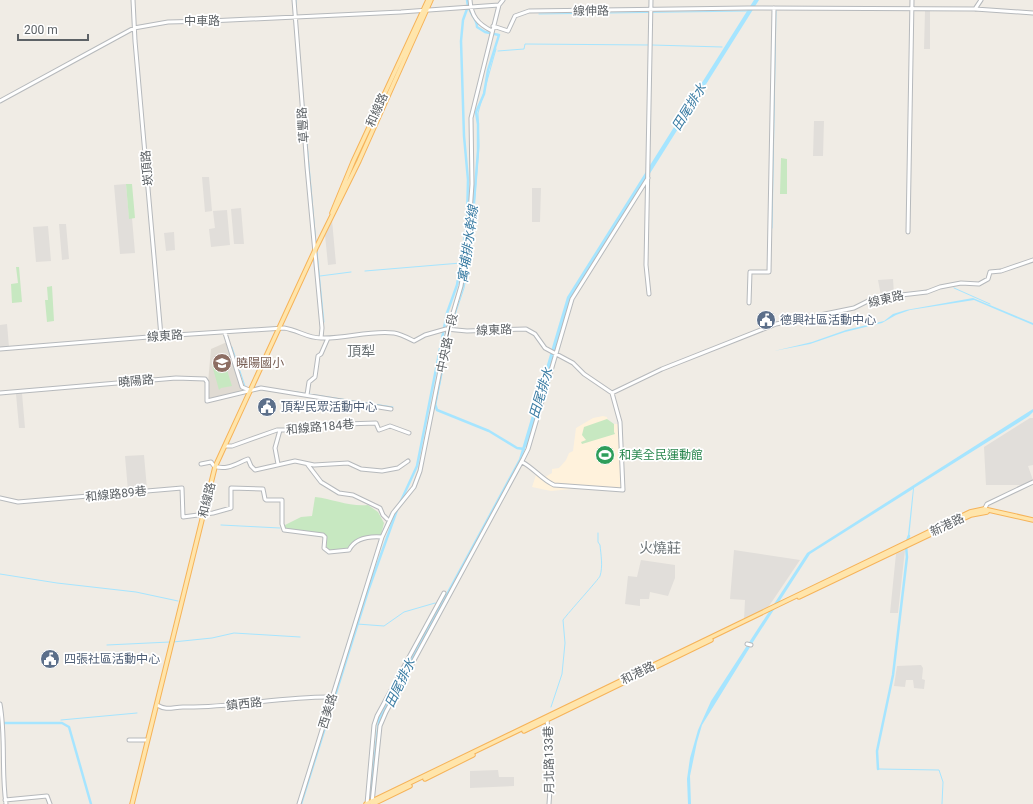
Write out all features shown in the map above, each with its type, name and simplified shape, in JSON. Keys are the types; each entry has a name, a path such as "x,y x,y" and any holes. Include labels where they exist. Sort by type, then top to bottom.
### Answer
{"main road":[{"name":"和線路","path":"132,804 215,467 315,250 359,161 428,0"},
{"name":"和線路","path":"395,77 431,0"},
{"path":"984,510 1033,522"},
{"name":"新港路","path":"904,544 970,514 984,510"},
{"name":"和港路","path":"370,803 772,610 904,544"}],"street":[{"name":"崁頂路","path":"133,0 134,28 161,336"},
{"name":"草豐路","path":"294,0 322,328 321,338"},
{"path":"470,0 468,7 471,13 477,21 492,31"},
{"path":"422,11 499,5 503,0"},
{"path":"649,294 646,265 651,0"},
{"path":"908,232 912,0"},
{"path":"974,9 981,0"},
{"name":"中央路一段","path":"382,537 388,523 401,501 410,493 422,465 448,330 461,286 468,242 472,184 472,112 499,5"},
{"path":"749,303 750,272 769,272 774,8"},
{"name":"線伸路","path":"494,26 508,31 515,16 529,11 774,8 974,9 1033,13"},
{"name":"中車路","path":"0,101 134,28 181,21 422,11"},
{"path":"370,803 380,726 386,712 528,449 572,299 648,178"},
{"name":"線東路","path":"0,349 161,336 279,329 295,329 309,338 394,333 414,341 425,335 448,330 526,329 535,334 545,348 573,363 584,374 612,393 662,369 776,324 854,308 872,299 927,292 953,284 982,283 988,280 990,272 1001,271 1033,260"},
{"path":"225,333 242,387 250,390 261,388 391,409"},
{"path":"307,395 309,382 315,377 318,356 321,354 328,338"},
{"name":"曉陽路","path":"0,393 176,378 205,379 207,382 206,401 250,390"},
{"path":"522,462 536,470 548,483 554,486 624,490 620,422 612,393"},
{"name":"和線路184巷","path":"225,446 232,446 280,430 314,425 363,423 377,424 379,430 390,426 409,433"},
{"path":"278,464 275,448 280,430"},
{"path":"201,464 211,462 215,467 227,468 248,459 251,466 256,470 295,461 307,464 348,463 361,468 382,471 398,468 408,460"},
{"path":"307,464 321,482 339,493 353,495 380,508 383,515 387,519"},
{"path":"507,478 511,480"},
{"name":"新港路","path":"984,510 987,504 1033,482"},
{"name":"和線路89巷","path":"0,498 18,502 182,488 182,517 203,514"},
{"path":"203,514 231,508 231,488 263,489 264,499 282,500 282,524 284,530 323,535 325,538 324,548 329,552 349,550 353,543 364,538 382,537"},
{"name":"西美路","path":"299,804 382,537"},
{"path":"370,803 374,725 377,716 444,593"},
{"path":"747,644 751,646"},
{"name":"鎮西路","path":"157,705 170,709 180,707 207,708 293,698 333,697"},
{"path":"0,704 3,722 3,774 6,802 47,796 50,804"},
{"name":"月北路133巷","path":"547,719 551,775 549,804"},
{"path":"374,725 380,726"},
{"path":"129,740 147,740"}],"shaded area":[{"path":"925,11 930,11 930,49 924,49"},
{"path":"814,121 824,121 823,156 813,156"},
{"path":"202,177 209,177 212,211 205,212"},
{"path":"126,184 129,218 132,218 135,253 120,254 114,185"},
{"path":"532,188 541,188 540,222 532,222"},
{"path":"241,208 244,244 234,244 231,209"},
{"path":"227,210 230,245 211,247 209,229 215,228 213,211"},
{"path":"332,220 336,264 328,265 325,235"},
{"path":"59,224 66,224 69,259 62,260"},
{"path":"48,226 51,261 36,262 33,227"},
{"path":"174,232 175,250 166,251 164,233"},
{"path":"893,279 894,294 881,296 878,280"},
{"path":"7,324 9,347 0,348 0,325"},
{"name":"曉陽國小","path":"227,342 244,391 208,399 207,394 211,349"},
{"path":"22,393 25,428 19,428 16,394"},
{"path":"603,416 607,417 609,424 618,424 622,489 592,487 551,491 532,487 536,475 545,477 552,473 552,469 559,468 566,460 569,453 573,451 576,428 593,418"},
{"path":"1030,418 1033,418 1033,465 1028,466 1033,480 1024,485 986,485 984,447"},
{"path":"144,455 147,489 128,491 125,456"},
{"path":"734,550 800,560 767,609 744,620 745,600 730,599"},
{"path":"905,550 898,613 890,613 896,554"},
{"path":"641,560 675,565 675,578 668,596 650,592 649,599 640,599 640,606 625,604 628,576 637,577"},
{"path":"921,665 923,668 922,679 925,680 924,689 914,688 913,680 906,680 905,687 894,686 897,666"},
{"path":"498,770 499,777 514,777 514,786 470,788 470,771"}],"green space":[{"path":"781,158 787,159 787,194 780,194"},
{"path":"126,184 132,184 135,218 129,219"},
{"path":"16,267 19,267 22,302 12,303 11,284 18,283"},
{"path":"52,286 54,321 47,322 45,300 48,300 47,287"},
{"path":"222,354 232,386 221,388 219,390 212,365 215,360 221,359 220,355"},
{"path":"607,419 614,424 615,434 582,444 581,442 586,440 582,435 584,427"},
{"path":"315,497 348,504 368,505 378,512 384,523 381,535 366,536 357,539 350,545 348,550 331,551 326,549 327,540 325,535 285,529 283,526 301,517 312,516"}],"water":[{"path":"754,0 759,0 571,299 522,458 379,724 372,796 369,797 378,719 519,459 567,297"},
{"path":"973,298 1033,323 1033,325 974,300 910,310 896,315 882,323 845,332 810,344 774,351 812,342 846,330 884,321 893,314 906,310"},
{"path":"1033,409 1033,412 1029,416 914,488 909,539 906,540 908,535 913,489 810,554 702,725 690,776 691,804 688,804 687,779 690,758 698,730 711,701 807,553"}],"waterway":[{"path":"296,0 296,7"},
{"name":"寓埔排水幹線","path":"459,297 463,285 472,228 478,151 478,124 476,112 484,94 488,70 499,35 485,32 477,27 476,21 469,9 467,0"},
{"path":"400,503 417,466 447,313 457,285 467,222 468,180 464,136 461,41 463,20 467,9"},
{"path":"539,14 748,11"},
{"path":"772,228 776,11"},
{"path":"498,51 524,49 525,44 649,45"},
{"path":"652,45 722,47"},
{"name":"寓埔排水幹線","path":"436,404 452,324 464,288 470,256 479,146 478,113 496,49"},
{"path":"299,52 316,244"},
{"path":"317,251 324,322"},
{"path":"365,271 461,263"},
{"path":"320,276 351,272"},
{"path":"954,288 990,304"},
{"name":"寓埔排水幹線","path":"449,333 435,404 437,410 489,431 517,448 524,449"},
{"path":"232,347 245,386"},
{"path":"297,392 306,394"},
{"path":"309,394 393,407"},
{"name":"田尾排水","path":"526,445 535,419"},
{"path":"301,804 368,591 397,510"},
{"path":"221,525 280,528"},
{"path":"551,707 562,674 565,643 563,620 600,576 602,561 600,545 598,542 598,533"},
{"path":"878,769 877,751 893,675 907,557 906,546 909,536"},
{"path":"0,574 57,583 136,592 178,601"},
{"path":"357,624 384,626 404,612 435,603 437,604"},
{"path":"173,642 212,638 234,633 300,637"},
{"path":"107,645 170,642"},
{"path":"61,720 137,713"},
{"path":"0,723 62,723 69,727 91,804"},
{"path":"878,769 939,770 943,782 942,804"}],"place":[{"name":"德興社區活動中心","path":"766,320"},
{"name":"曉陽國小","path":"222,363"},
{"name":"頂犁民眾活動中心","path":"267,407"},
{"name":"和美全民運動館","path":"605,455"},
{"name":"四張社區活動中心","path":"50,659"}],"district":[{"name":"頂犁","path":"361,351"},
{"name":"火燒莊","path":"660,548"}]}
